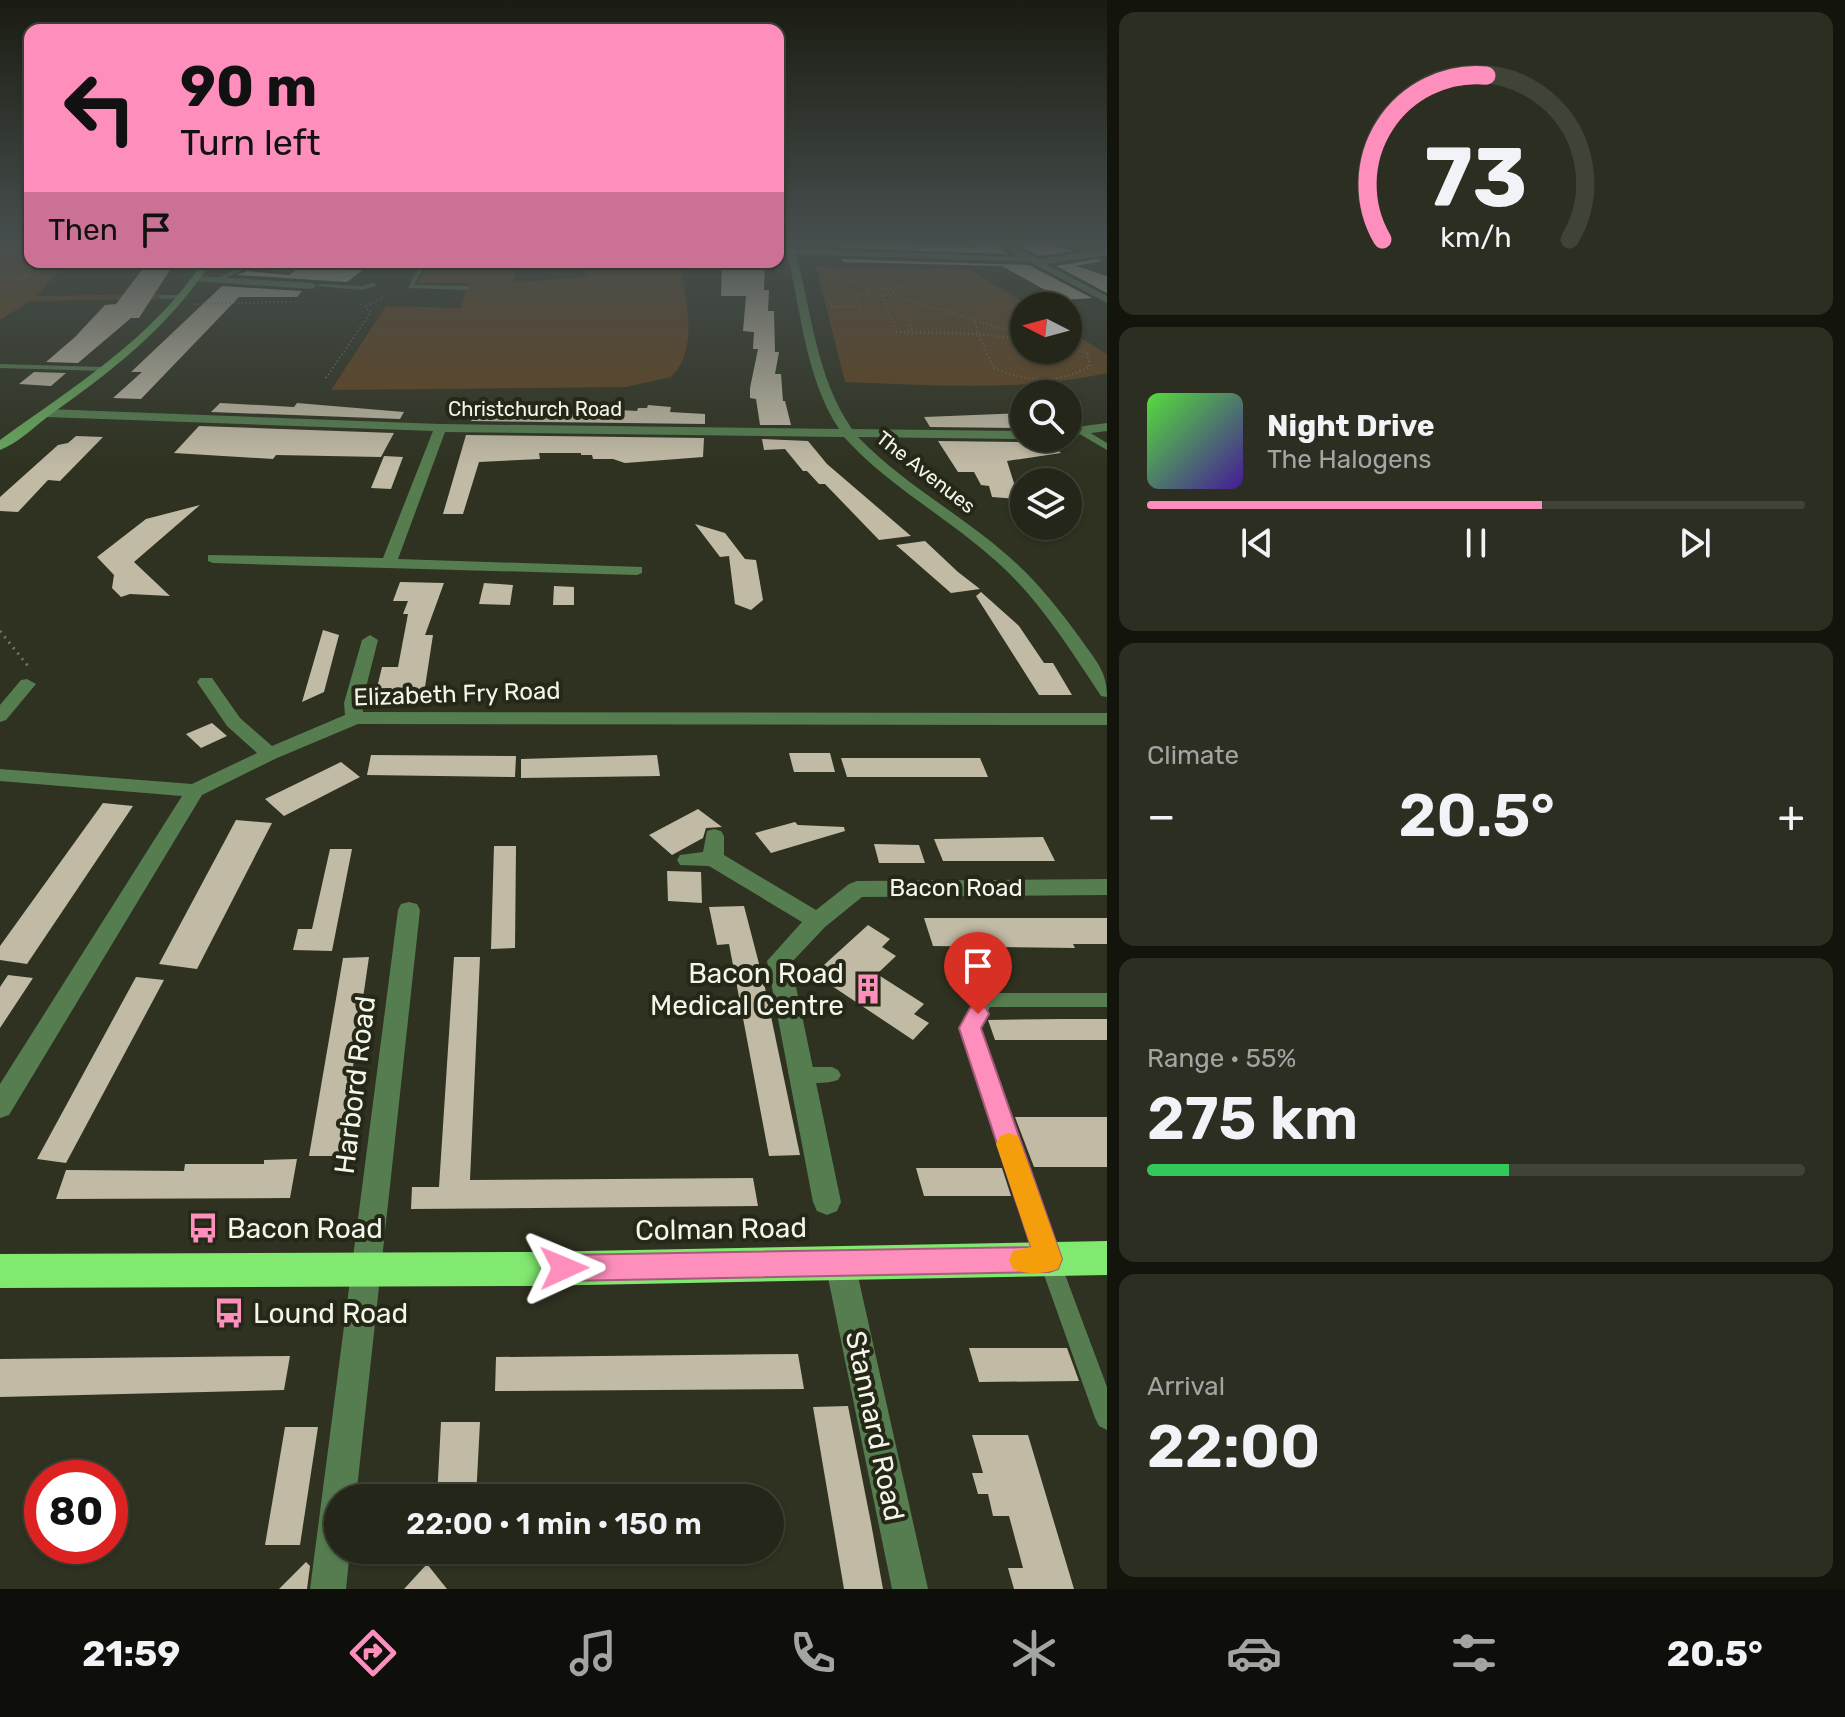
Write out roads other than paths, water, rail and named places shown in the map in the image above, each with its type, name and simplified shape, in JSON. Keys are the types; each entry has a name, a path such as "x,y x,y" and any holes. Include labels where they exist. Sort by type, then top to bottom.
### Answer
{"highway":[{"name":"Colman Road","path":"0,1271 1107,1258"}],"main road":[{"path":"0,446 105,369 160,319"}],"street":[{"name":"The Avenues","path":"805,319 835,415 846,431 890,472 1004,560 1057,619 1107,692"},
{"name":"Christchurch Road","path":"47,413 440,428 1010,435"},
{"path":"1082,430 1107,427"},
{"path":"389,562 440,428"},
{"path":"213,558 637,570"},
{"path":"355,718 353,703 370,640"},
{"path":"0,716 28,675"},
{"path":"206,682 223,713 244,736 270,754"},
{"name":"Elizabeth Fry Road","path":"195,791 270,754 355,718 1107,719"},
{"path":"0,775 195,791 0,1107"},
{"path":"713,858 714,836"},
{"path":"688,860 713,858 817,921"},
{"name":"Bacon Road","path":"827,1202 779,961 817,921 857,889 1107,887"},
{"name":"Harbord Road","path":"365,1269 409,910"},
{"name":"Stannard Road","path":"840,1263 910,1589"},
{"path":"340,1484 365,1269"},
{"path":"328,1589 331,1564"}],"lane":[{"path":"0,366 105,369"},
{"path":"1082,435 1107,447"},
{"path":"1107,1000 985,1000 970,1028 1107,1418"},
{"path":"803,1075 832,1075"}],"place":[{"name":"Bacon Road Medical Centre","path":"868,989"},
{"name":"Bacon Road","path":"203,1228"},
{"name":"Lound Road","path":"229,1313"}]}
